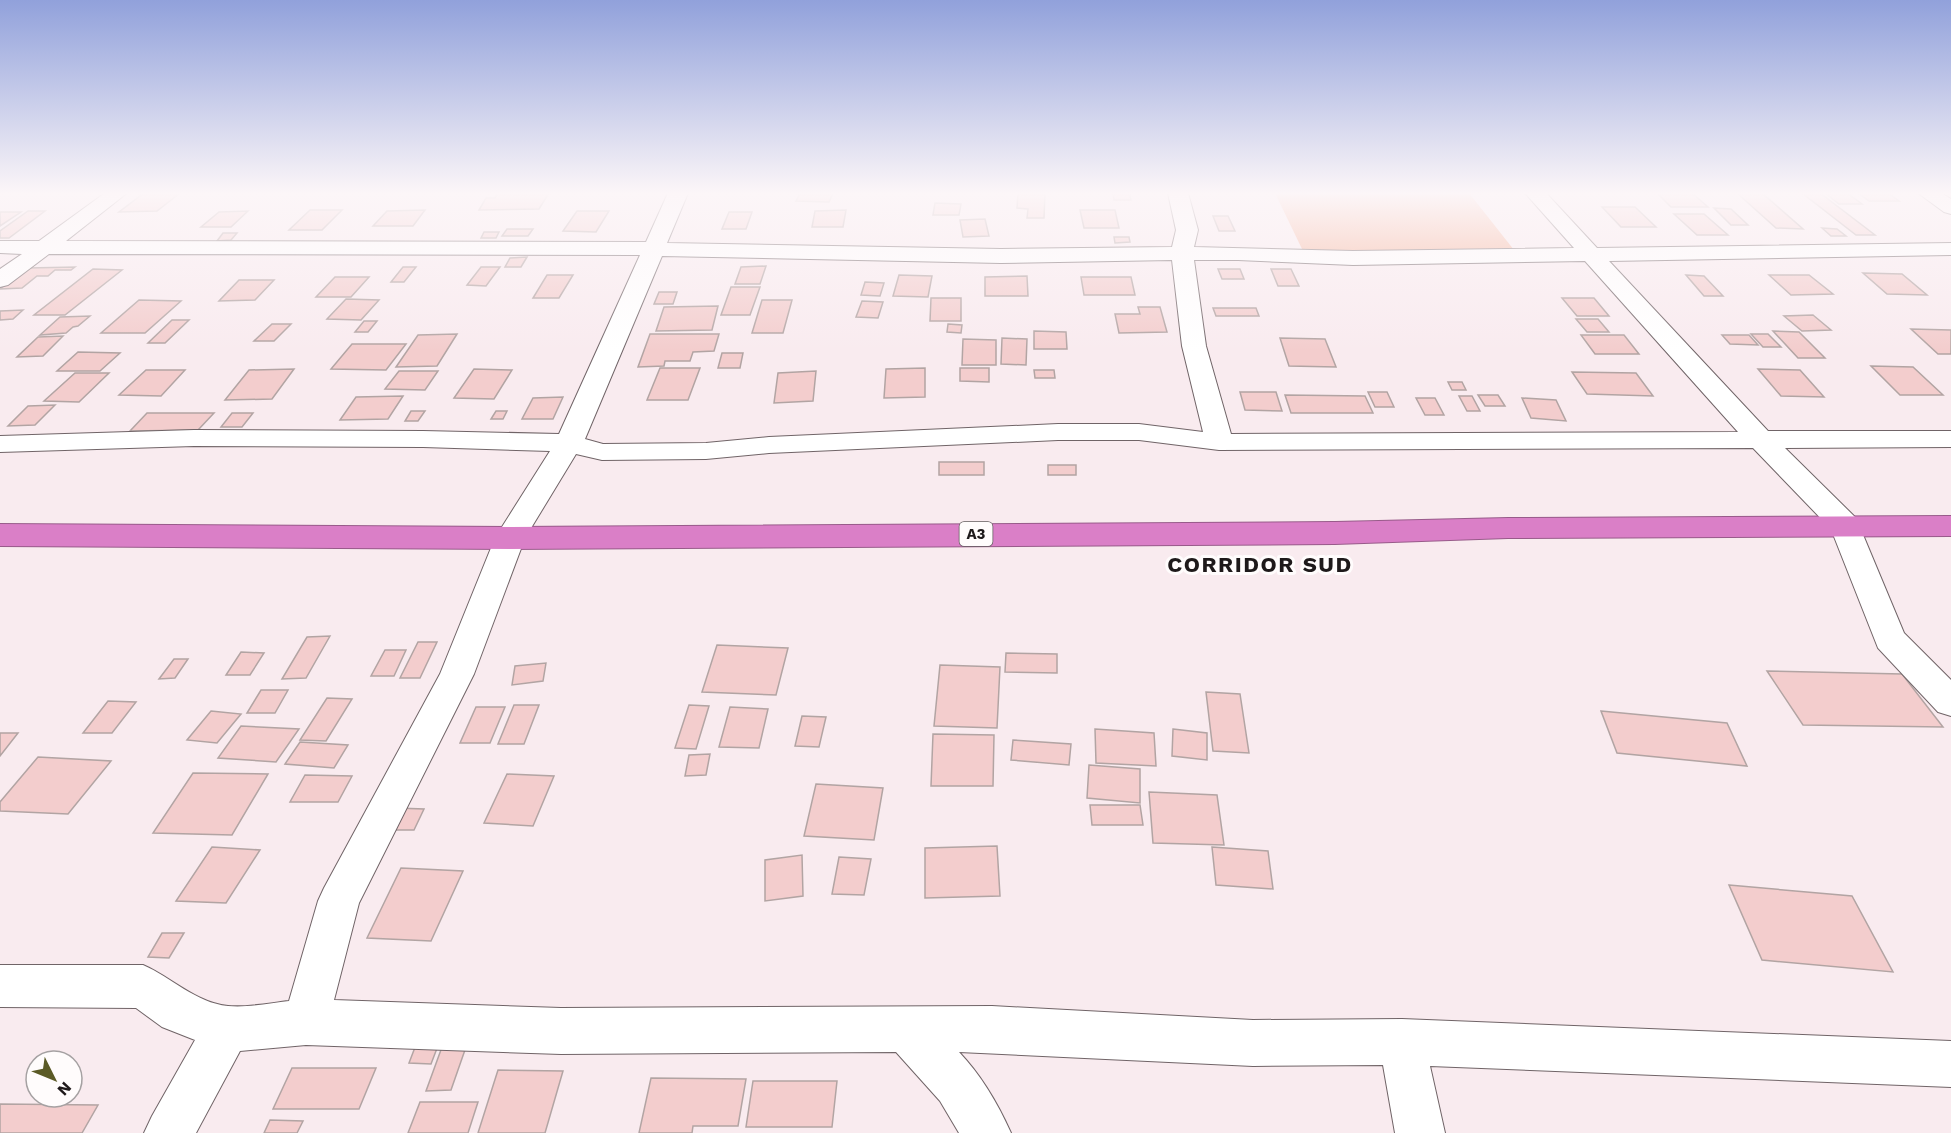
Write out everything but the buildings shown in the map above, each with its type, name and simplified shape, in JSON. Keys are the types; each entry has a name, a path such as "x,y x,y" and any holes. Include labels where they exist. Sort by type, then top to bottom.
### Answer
{"highway":[{"name":"A3","path":"0,535 510,538 1335,533 1508,528 1845,525 1951,526"}],"street":[{"path":"306,1022 339,901 457,674 510,538 569,443 653,246"},
{"path":"1184,246 1182,253 1194,346 1219,442"},
{"path":"1585,246 1761,440 1845,525 1890,639 1951,702"},
{"path":"0,247 652,249 1001,256 1182,253 1353,258 1951,249"},
{"path":"0,280 43,247"},
{"path":"0,444 194,438 569,443 602,452 706,451 769,445 1058,432 1139,432 1219,442 1951,439"},
{"path":"0,986 142,987 178,1011 226,1029 306,1022 561,1031 992,1029 1253,1043 1402,1042 1951,1064"},
{"path":"169,1133 226,1029"},
{"path":"907,1030 957,1084 986,1133"},
{"path":"1402,1042 1420,1133"}],"shaded area":[{"path":"1301,246 1511,246 1514,250 1303,251"}],"district":[{"name":"CORRIDOR SUD","path":"1260,564"}]}
